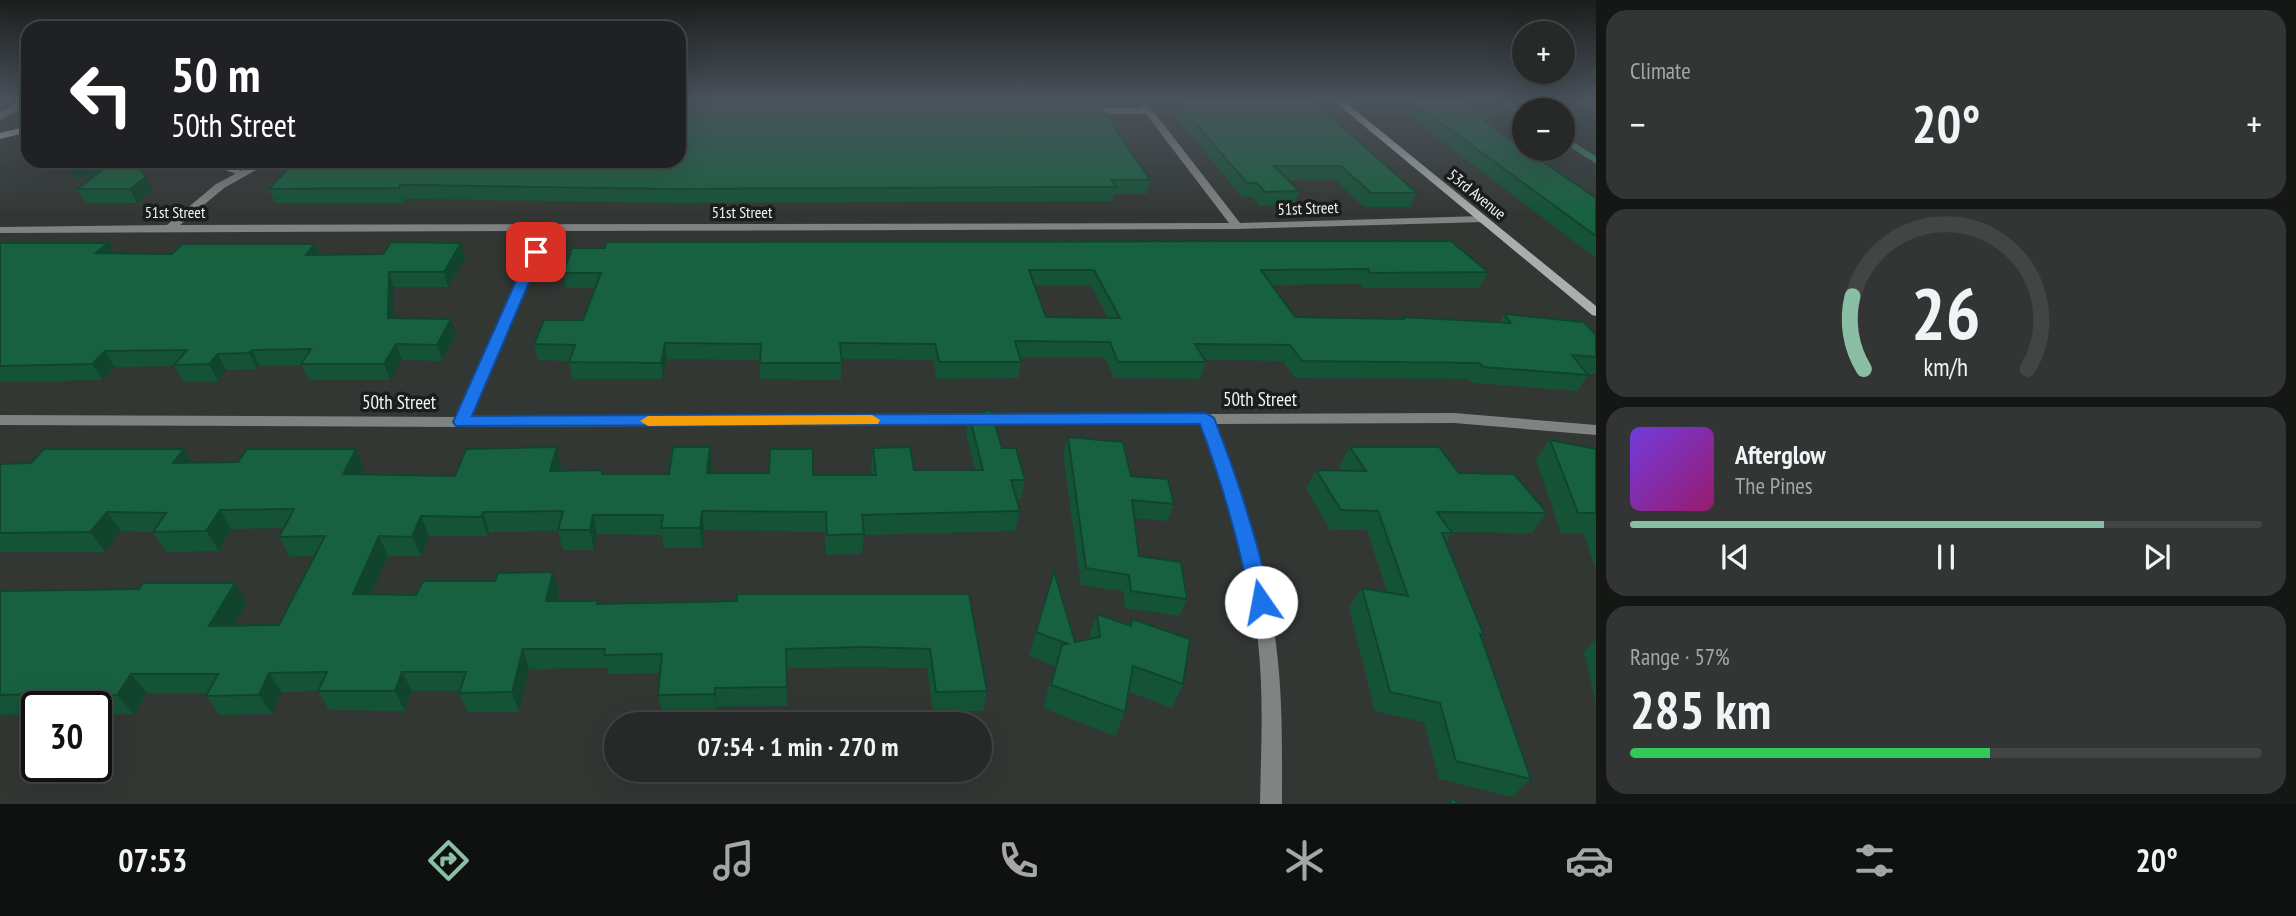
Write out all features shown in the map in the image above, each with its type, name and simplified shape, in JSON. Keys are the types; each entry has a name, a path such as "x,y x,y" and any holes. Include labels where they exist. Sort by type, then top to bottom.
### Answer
{"street":[{"path":"1169,139 1237,226"},
{"name":"53rd Avenue","path":"1384,139 1596,312"},
{"path":"227,168 242,173"},
{"path":"170,228 204,197 252,168"},
{"name":"51st Street","path":"0,230 1237,226 1483,219"},
{"path":"461,422 546,228"},
{"path":"1206,418 1247,537 1261,602 1270,676 1271,804"},
{"name":"50th Street","path":"0,420 461,422 1454,418 1596,430"}],"building":[{"path":"686,139 1122,139 1150,180 1111,180 1116,187 673,189 400,185 400,188 269,189 288,168 686,168"},
{"path":"1208,139 1355,139 1417,193 1371,193 1341,166 1274,166 1299,191 1265,192 1257,183 1247,183"},
{"path":"1462,139 1509,139 1512,141 1512,161 1542,161 1596,198 1596,236"},
{"path":"106,168 139,168 146,177 130,189 77,189"},
{"path":"1451,241 1488,272 1261,270 1295,317 1404,319 1403,317 1511,323 1504,314 1584,322 1596,335 1596,357 1572,355 1588,375 1483,367 1479,363 1302,361 1290,345 1195,344 1206,362 1118,362 1110,342 1015,341 1021,362 939,362 935,344 840,343 842,363 760,363 761,344 665,343 661,363 569,362 575,345 534,344 544,320 583,320 601,273 563,273 572,248 605,248 606,242","holes":["1029,270 1094,270 1120,318 1046,317"]},
{"path":"391,242 461,243 444,272 389,272 388,318 451,319 437,345 396,344 384,364 301,364 311,349 252,350 249,353 218,354 209,364 174,365 187,350 105,351 92,364 0,366 0,243 108,243 96,253 172,254 182,244 315,244 306,255 383,254"},
{"path":"991,410 1002,448 1016,448 1025,480 1011,480 1020,511 862,515 864,534 827,535 826,512 702,511 700,528 661,528 663,515 593,515 590,530 558,530 563,511 483,512 481,517 421,516 412,537 379,536 353,594 416,595 423,581 495,581 498,573 553,572 546,601 598,601 597,604 737,601 737,594 969,594 987,691 936,692 930,649 864,647 786,649 787,687 715,688 715,694 658,695 662,654 604,655 605,649 523,649 512,692 459,693 466,672 402,672 395,691 318,691 327,672 269,673 259,695 206,696 218,674 131,674 117,695 112,695 112,691 21,691 21,694 0,695 0,591 139,589 143,583 235,583 209,626 279,625 325,536 279,537 294,509 220,510 206,531 153,532 166,513 107,512 90,532 0,533 0,464 31,463 44,449 184,449 173,463 238,462 247,449 356,449 343,474 455,476 466,449 557,447 550,471 602,470 602,474 669,474 673,447 710,447 707,473 769,473 770,449 813,449 813,475 876,475 873,448 910,447 914,470 983,470 969,415"},
{"path":"1068,437 1123,442 1131,476 1168,479 1174,504 1132,500 1139,556 1181,562 1187,599 1131,591 1129,575 1086,568"},
{"path":"1550,440 1596,449 1596,513 1578,513"},
{"path":"1350,447 1439,447 1459,473 1514,474 1547,513 1437,512 1452,533 1442,533 1484,635 1480,634 1531,779 1456,761 1440,703 1390,692 1362,588 1408,596 1378,511 1341,510 1316,470 1366,471"},
{"path":"1054,571 1075,642 1100,637 1097,614 1131,626 1132,619 1190,639 1183,684 1133,666 1125,712 1051,685 1062,645 1068,644 1036,632"},
{"path":"1452,798 1460,804 1449,804"}],"waterway":[{"path":"1575,147 1596,160"}],"slow traffic":[{"path":"648,421 872,420"}],"route":[{"path":"536,252 461,422 1206,418 1247,537 1261,602"}]}
